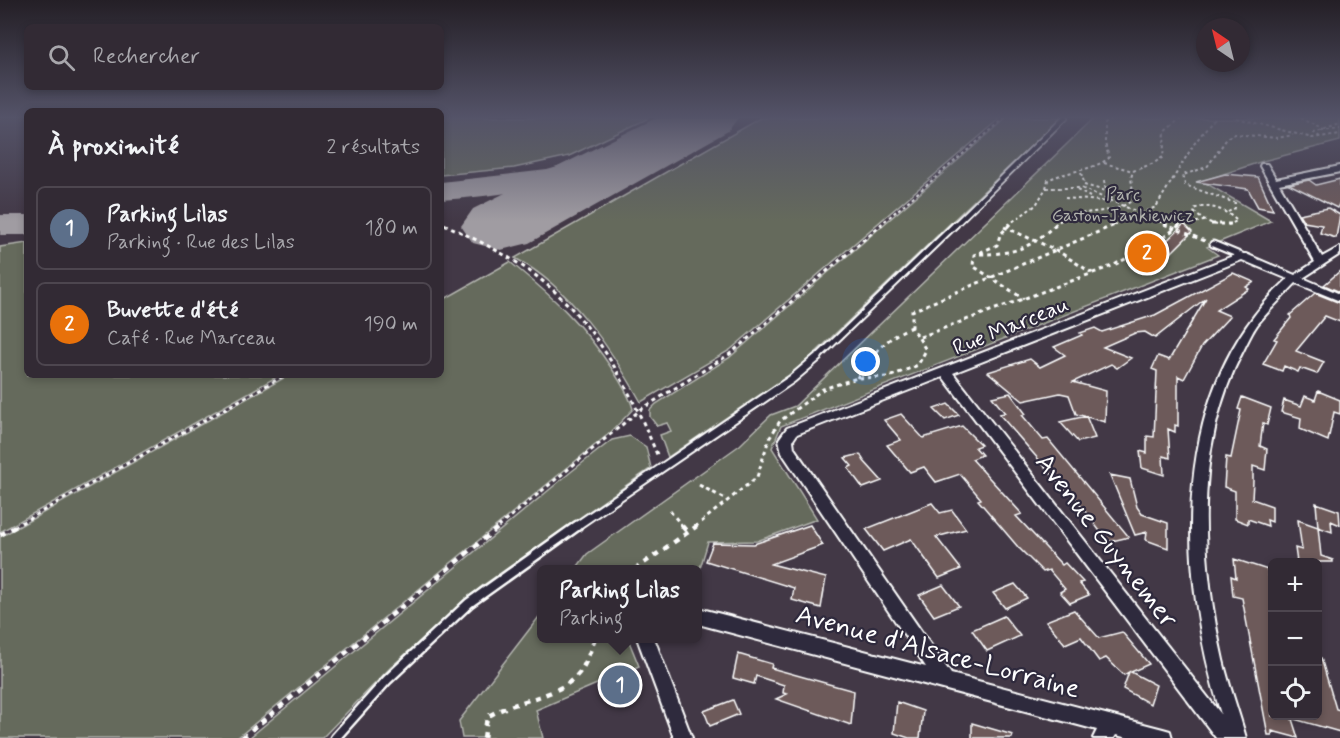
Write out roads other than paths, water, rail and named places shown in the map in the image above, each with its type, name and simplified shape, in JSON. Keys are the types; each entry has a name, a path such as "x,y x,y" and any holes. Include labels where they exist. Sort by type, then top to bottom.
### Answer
{"street":[{"path":"1264,166 1320,262"},
{"path":"1274,182 1340,169"},
{"path":"1237,738 1214,660 1203,592 1199,478 1212,406 1234,351 1264,307 1295,279 1340,250"},
{"path":"1242,256 1340,298"},
{"name":"Rue Marceau","path":"945,680 787,449 786,439 792,431 1242,256"},
{"name":"Avenue Guynemer","path":"946,373 1228,738"},
{"name":"Avenue d'Alsace-Lorraine","path":"702,617 945,680 1108,731 1163,738"},
{"path":"647,643 683,738"}],"lane":[{"path":"335,738 387,680 469,603 521,564 792,379 837,341 1029,152"},
{"path":"1213,244 1242,256"}],"place":[{"name":"Buvette d'été","path":"1147,253"},
{"name":"Parking Lilas","path":"620,685"}],"park label":[{"name":"Parc Gaston-Jankiewicz","path":"1123,204"}]}
